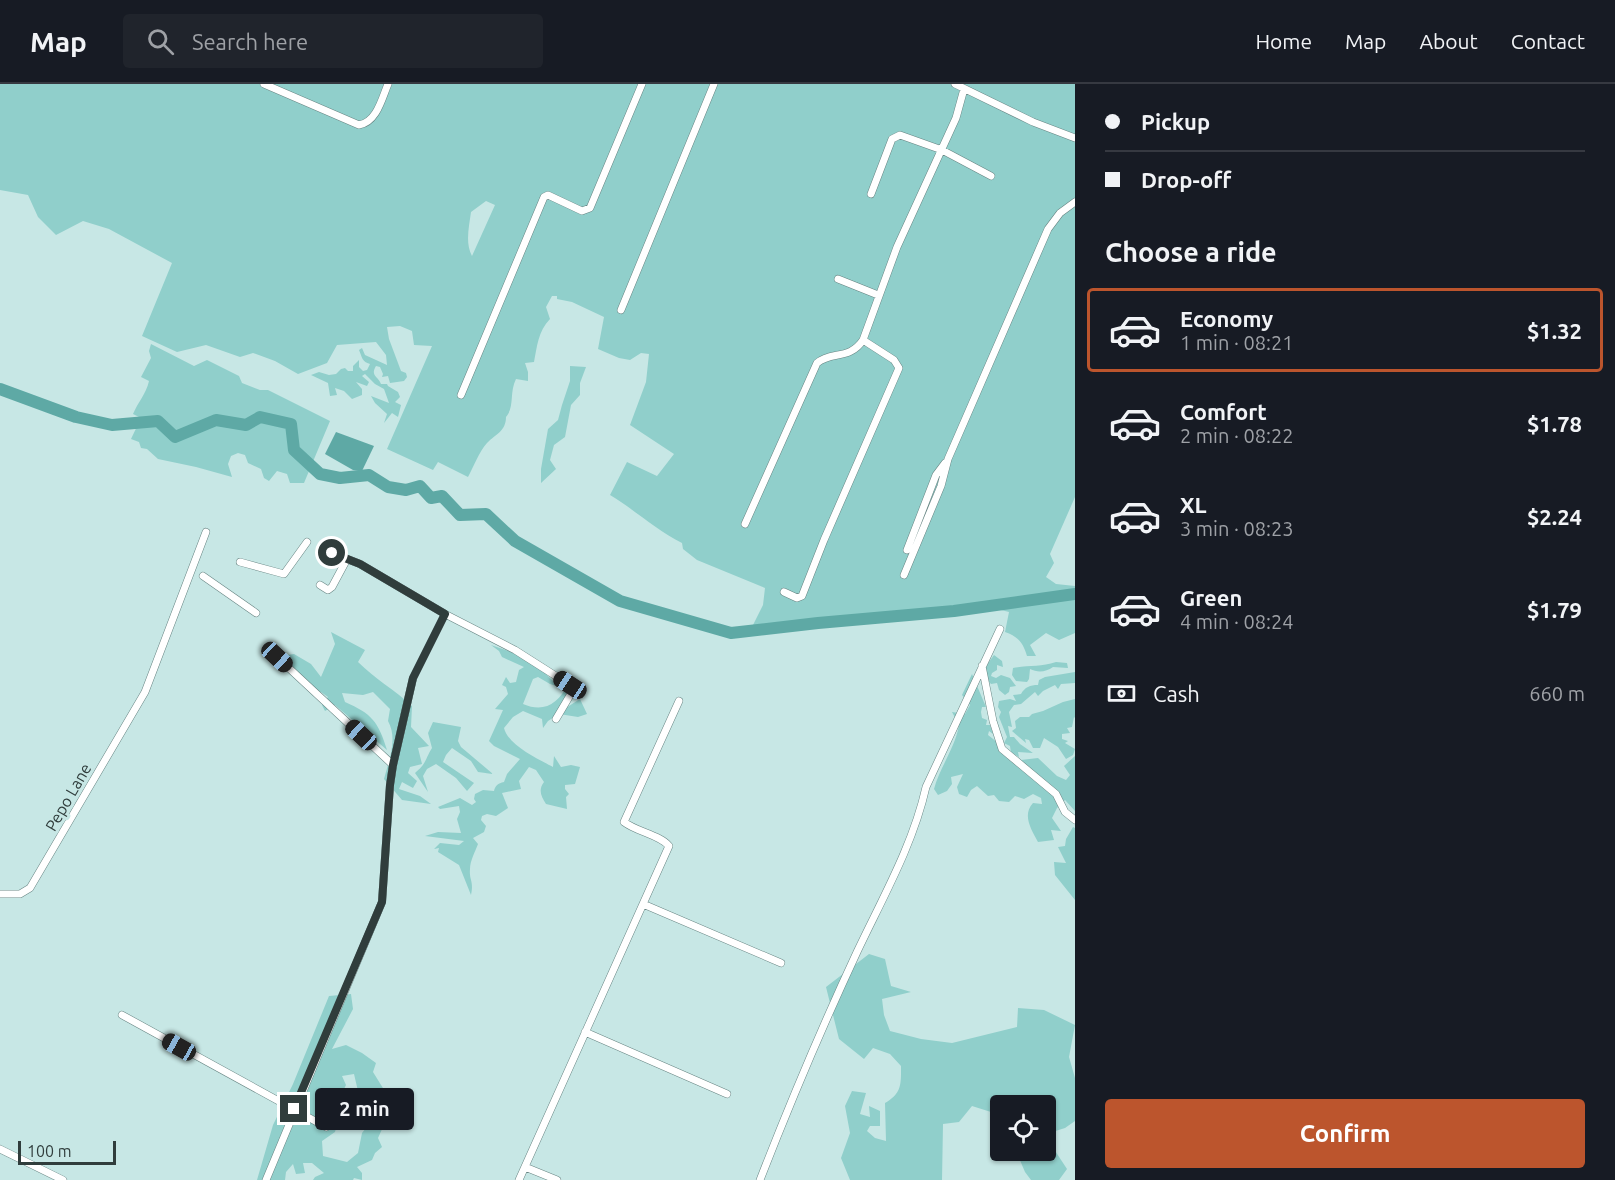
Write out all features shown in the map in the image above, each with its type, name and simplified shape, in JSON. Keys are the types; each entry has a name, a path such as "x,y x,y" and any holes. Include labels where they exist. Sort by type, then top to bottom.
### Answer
{"street":[{"path":"264,84 359,125 371,119 388,84"},
{"path":"461,395 544,197 549,195 582,211 590,208 642,84"},
{"path":"621,310 714,84"},
{"path":"955,84 1033,122 1075,138"},
{"path":"746,524 817,363 820,360 847,354 859,346 863,340 897,247 956,118 964,88"},
{"path":"872,194 892,139 902,135 942,150 991,176"},
{"path":"904,575 941,486 948,459 1048,229 1060,213 1075,202"},
{"path":"838,279 878,295"},
{"path":"784,592 797,598 802,596 899,368 898,363 863,340"},
{"path":"907,550 936,476 948,459"},
{"name":"Pepo Lane","path":"0,894 20,894 30,888 145,692 206,532"},
{"path":"240,562 284,574 306,542"},
{"path":"332,553 360,564 445,614 515,650 570,685 572,692 556,719"},
{"path":"320,585 328,590 332,587 347,559"},
{"path":"202,576 256,613"},
{"path":"266,1180 382,901 393,765 413,678 445,614"},
{"path":"760,1180 794,1095 904,852 921,808 926,787 1000,629"},
{"path":"277,657 393,765"},
{"path":"982,666 993,721 1002,749 1056,794 1065,812 1075,820"},
{"path":"519,1180 669,846 664,840 634,830 624,822 679,701"},
{"path":"643,904 781,963"},
{"path":"122,1015 326,1127"},
{"path":"585,1032 727,1094"},
{"path":"0,1149 63,1180"},
{"path":"525,1167 557,1180"}],"shaded area":[{"path":"0,84 1075,84 1075,497 1050,554 1054,563 1046,577 1056,584 1075,586 1075,633 1059,640 1046,633 1030,645 1036,656 1027,656 1020,641 1005,632 1009,612 1001,610 1007,602 751,629 763,605 765,588 697,560 683,549 682,543 610,495 627,462 657,476 674,454 630,425 646,382 649,354 641,353 630,360 598,349 604,317 572,302 552,296 546,307 550,319 540,334 534,362 525,363 528,381 516,379 509,413 502,429 484,447 468,477 438,462 433,470 387,449 432,346 414,345 412,331 400,326 387,327 401,371 406,373 407,377 404,381 390,383 388,376 382,377 380,367 376,366 374,369 374,374 381,384 387,384 398,392 400,397 395,402 401,405 398,417 392,413 384,423 387,414 371,396 389,403 384,389 365,374 362,376 369,382 367,386 356,382 362,389 362,395 352,399 344,391 335,388 337,395 330,396 328,383 311,375 319,372 329,375 336,374 345,368 353,371 353,366 359,360 359,367 363,371 367,370 370,364 363,359 359,350 362,348 365,355 387,365 386,355 376,342 337,345 327,363 298,374 275,361 253,353 240,357 206,345 177,352 142,336 172,263 109,229 83,221 56,235 38,217 28,195 0,190","holes":["486,201 495,205 472,256 468,240 471,212"]},
{"path":"151,344 194,366 207,360 239,376 242,383 260,390 268,390 330,421 304,483 290,483 287,474 277,471 269,481 264,478 261,469 248,463 245,455 238,453 231,456 228,464 232,477 158,459 147,449 141,448 139,442 131,439 141,418 133,414 149,381 141,377 151,358 149,351"},
{"path":"570,366 586,367 580,383 580,395 571,405 565,437 554,445 550,460 556,469 541,483 548,429 558,420 570,381"},
{"path":"336,432 374,446 362,471 353,470 325,454"},
{"path":"331,632 365,650 358,662 412,706 411,727 429,746 418,748 422,764 410,767 408,773 417,781 413,788 402,782 399,789 420,796 431,804 402,800 384,779 392,742 388,721 390,709 373,692 363,695 342,693 345,702 362,710 377,725 387,750 335,705 325,711 322,705 328,697 321,692 311,692 274,657 294,654 311,664 321,677 335,644"},
{"path":"491,645 530,661 560,687 538,677 533,679 523,704 531,707 550,705 560,697 568,684 571,695 561,711 580,699 587,714 578,717 559,714 548,721 543,728 542,719 523,711 513,717 504,728 517,746 553,767 554,756 561,767 571,765 580,767 575,784 565,785 569,794 566,797 567,809 546,804 541,793 544,782 536,770 529,767 519,781 521,789 502,793 508,808 496,816 487,814 482,816 481,820 486,826 484,832 473,838 478,844 470,866 471,895 459,865 438,852 439,848 434,849 440,843 459,845 464,841 425,836 438,832 461,833 457,819 460,812 459,806 440,809 438,807 460,798 472,805 476,802 475,794 483,790 494,791 497,785 504,782 507,774 520,759 494,746 489,741 503,710 495,709 508,694 506,687 502,685 506,677 510,683 516,682 519,670 524,667 502,657 499,651"},
{"path":"994,655 1002,661 1003,667 997,665 997,670 991,676 996,678 1001,675 1010,678 1016,686 1010,687 1009,692 1005,695 999,690 997,683 991,684 986,678 986,666"},
{"path":"1056,662 1067,663 1068,668 1053,667 1042,671 1030,669 1027,682 1016,681 1012,675 1013,668"},
{"path":"1075,672 1075,683 1061,684 1058,689 1055,685 1038,696 1035,692 1021,704 1014,705 1009,712 1012,727 1008,726 1010,737 1014,737 1033,753 1018,752 1019,757 1014,754 1021,760 1038,758 1057,776 1066,780 1070,775 1064,766 1075,756 1075,811 1065,800 1057,808 1052,818 1061,831 1051,830 1054,840 1038,842 1033,832 1028,812 1033,803 1042,804 1041,798 1033,794 1024,799 1015,796 1009,802 999,801 994,795 988,796 977,786 967,797 959,794 957,787 963,774 951,777 952,784 947,791 938,795 934,789 959,725 952,712 965,714 970,705 962,695 972,674 986,707 982,707 981,712 982,718 987,720 986,725 990,725 993,734 989,731 988,735 1011,753 1010,746 1004,743 1007,737 999,717 1001,712 998,707 999,701 1010,699 1016,701 1013,695 1021,694 1028,687 1038,685 1039,680 1045,677"},
{"path":"1075,699 1075,718 1072,727 1067,728 1070,733 1062,734 1062,739 1068,741 1065,743 1075,749 1073,755 1066,759 1058,747 1044,738 1040,748 1033,748 1029,740 1025,739 1026,743 1012,731 1016,728 1015,721 1020,717 1029,717"},
{"path":"433,722 461,727 458,741 461,747 493,774 478,772 471,761 452,748 443,762 474,783 467,791 456,778 436,764 427,769 423,776 428,792 415,773 424,764 432,748 428,733"},
{"path":"1073,827 1075,828 1075,900 1055,875 1054,862 1066,863 1058,847 1065,846"},
{"path":"869,954 885,959 891,986 911,992 882,999 884,1015 890,1031 921,1039 952,1043 1017,1027 1018,1008 1044,1010 1075,1025 1069,1057 1075,1078 1075,1121 1056,1131 1056,1095 990,1095 990,1112 972,1106 959,1122 943,1124 942,1180 850,1180 841,1158 850,1133 845,1106 852,1091 866,1093 860,1114 870,1117 869,1106 880,1111 880,1126 870,1126 867,1131 875,1138 886,1141 885,1103 898,1092 901,1066 890,1054 873,1048 864,1059 839,1039 826,987"},
{"path":"351,994 353,1009 332,1049 346,1045 376,1063 373,1072 386,1093 395,1099 401,1110 390,1111 371,1103 366,1114 361,1104 354,1074 342,1076 346,1085 340,1097 352,1109 339,1116 335,1132 322,1141 323,1156 347,1162 358,1153 362,1133 373,1119 383,1127 378,1138 382,1147 375,1153 372,1160 357,1167 362,1173 362,1180 354,1178 353,1180 313,1180 324,1173 312,1163 303,1163 305,1173 296,1174 293,1164 286,1172 285,1180 257,1180 273,1125 293,1084 329,996"},
{"path":"1056,1152 1067,1169 1059,1180 1031,1180 1020,1161 1056,1161"}],"waterway":[{"path":"0,389 76,417 112,425 158,421 175,437 216,420 246,425 260,417 291,424 294,450 320,474 340,478 369,475 388,487 406,490 420,486 431,498 442,496 460,515 486,514 515,541 620,601 731,633 954,611 1075,594"}],"route":[{"path":"294,1109 382,902 393,765 413,678 445,614 360,564 332,553"}]}
